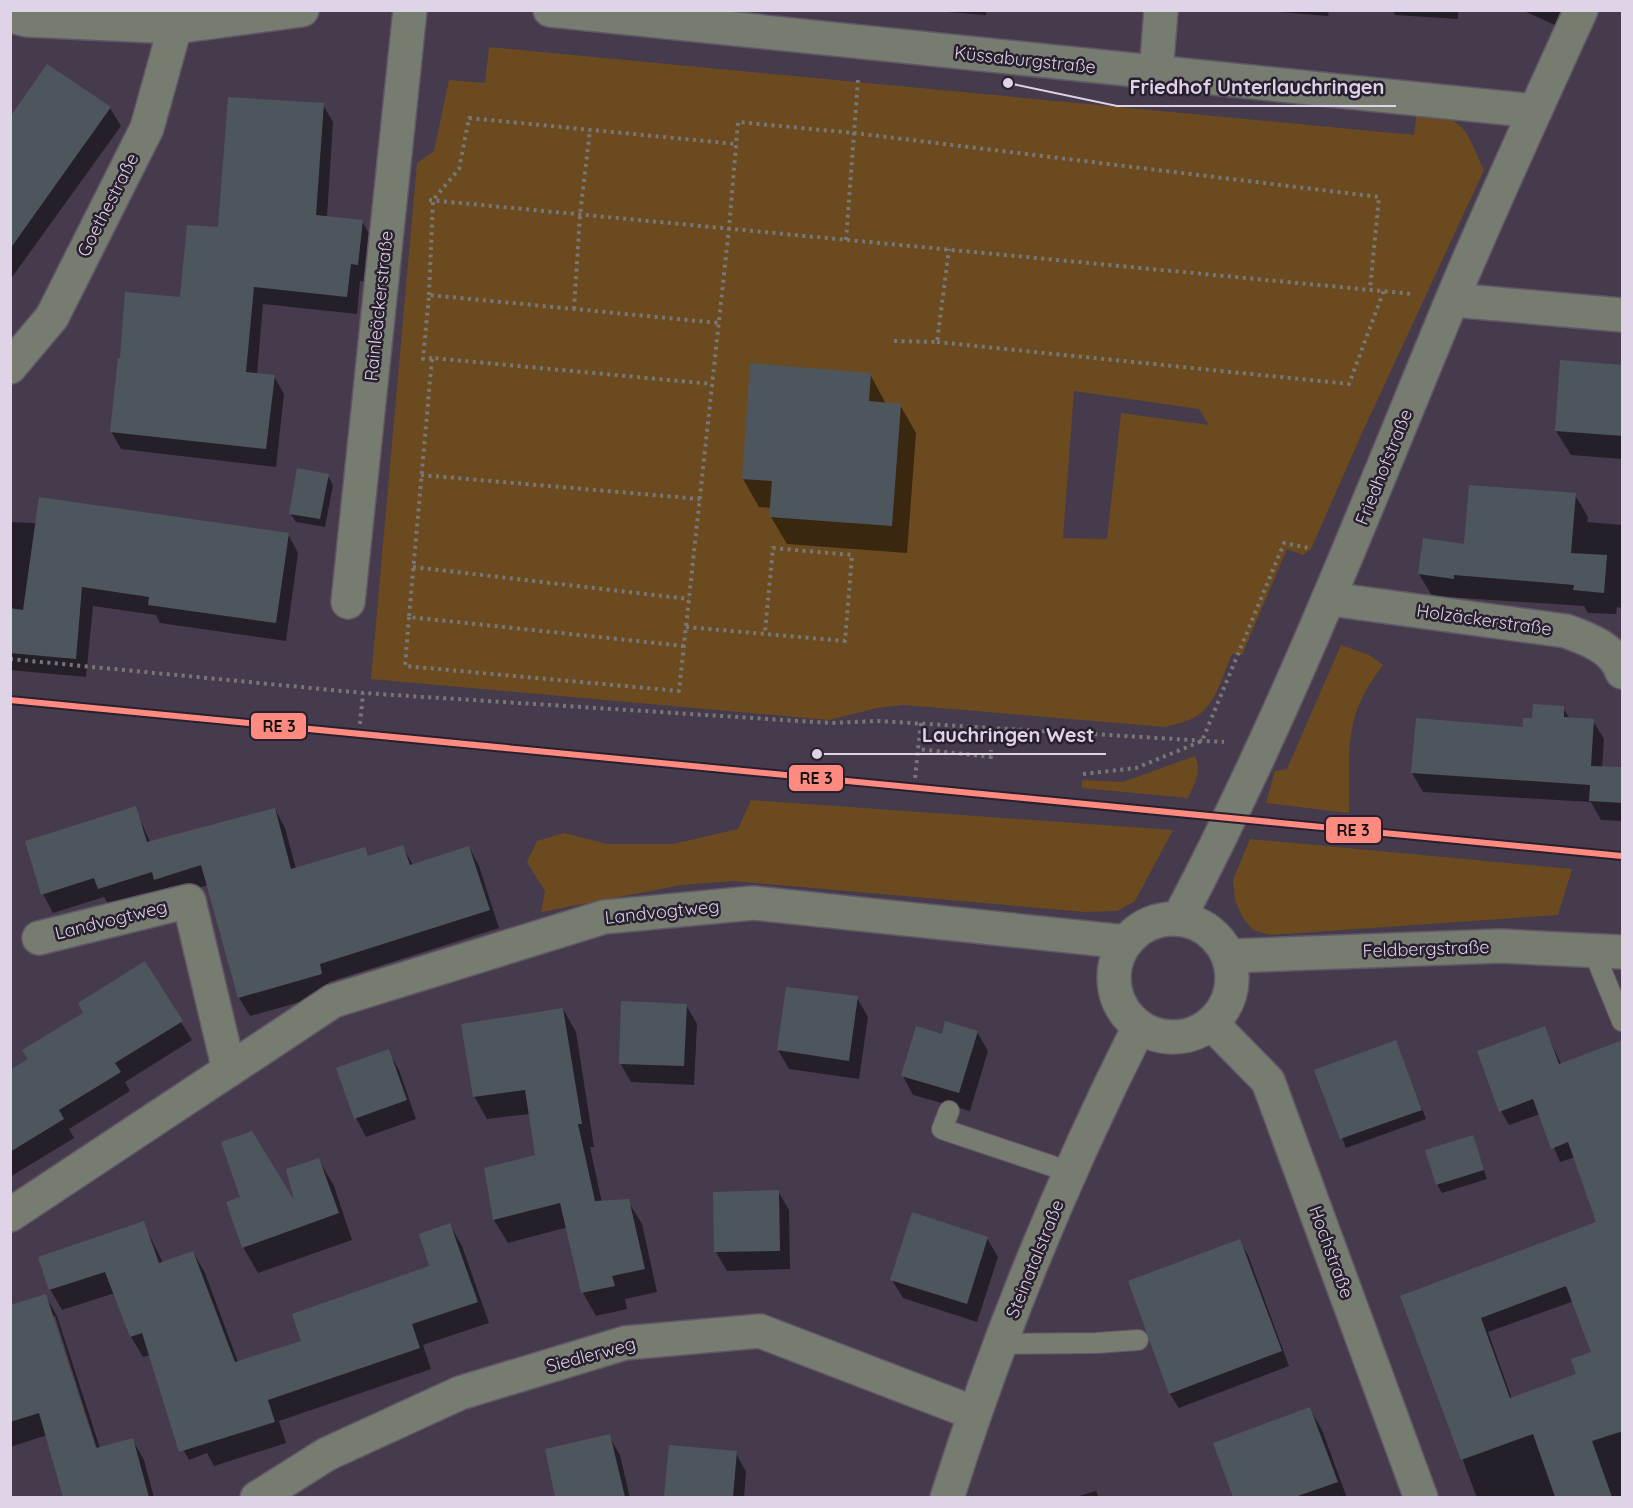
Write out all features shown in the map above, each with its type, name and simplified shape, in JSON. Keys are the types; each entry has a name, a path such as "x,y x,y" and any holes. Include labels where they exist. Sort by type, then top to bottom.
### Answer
{"street":[{"path":"10,16 27,20 175,27 302,10"},
{"name":"Rainleäckerstraße","path":"348,602 410,10"},
{"name":"Küssaburgstraße","path":"550,10 1535,111"},
{"path":"1156,73 1161,10"},
{"name":"Friedhofstraße","path":"1179,918 1232,818 1330,599 1452,300 1581,10"},
{"name":"Goethestraße","path":"10,367 52,317 147,128 175,27"},
{"path":"1452,300 1623,315"},
{"name":"Holzäckerstraße","path":"1330,599 1566,632 1594,640 1620,665 1623,672"},
{"name":"Landvogtweg","path":"39,938 189,901 228,1070"},
{"name":"Landvogtweg","path":"10,1215 333,1001 604,917 753,903 1126,942"},
{"path":"1179,918 1195,922 1209,930 1221,942 1230,956 1233,975 1231,993 1224,1009 1212,1023 1195,1033 1176,1037 1157,1035 1139,1027 1121,1005 1114,977 1116,959 1126,942 1140,928 1158,920 1179,918"},
{"name":"Feldbergstraße","path":"1230,956 1500,946 1608,951"},
{"name":"Hochstraße","path":"1212,1023 1268,1081 1421,1497"},
{"name":"Steinatalstraße","path":"946,1497 974,1413 1070,1173 1139,1027"},
{"name":"Siedlerweg","path":"257,1497 327,1454 460,1393 625,1343 760,1331 974,1413"}],"lane":[{"path":"1608,951 1623,1020"},
{"path":"949,1111 942,1129 1070,1173"},
{"path":"1001,1344 1138,1340"}],"path":[{"path":"846,240 861,43"},
{"path":"712,384 423,359 429,295 433,200 459,170 469,118 736,144"},
{"path":"432,358 405,666 679,691 729,228 738,122 854,133 1379,197 1370,289"},
{"path":"574,309 580,215 590,130"},
{"path":"391,197 1384,290 1452,300"},
{"path":"937,342 949,249"},
{"path":"894,341 937,342 1348,384 1384,290"},
{"path":"429,295 719,323"},
{"path":"421,475 700,499"},
{"path":"1083,774 1136,768 1202,741 1284,543 1348,556"},
{"path":"686,627 765,632 844,641 852,555 773,548 765,632"},
{"path":"413,567 689,599"},
{"path":"409,617 684,646"},
{"path":"10,659 363,693 831,723 878,721 921,723 1264,745"},
{"path":"360,724 363,693"},
{"path":"915,778 921,723"},
{"path":"918,749 991,757 991,750"}],"shaded area":[{"path":"489,47 1414,135 1417,108 1446,117 1461,127 1472,143 1484,170 1311,549 1303,555 1287,549 1242,655 1232,654 1214,696 1204,711 1193,718 1165,727 904,705 877,708 829,720 371,679 417,163 434,151 449,80 485,83","holes":["1074,391 1199,409 1209,425 1121,413 1107,539 1063,538"]},
{"path":"1341,645 1369,655 1383,665 1370,684 1354,718 1349,752 1349,813 1266,803 1275,771 1287,769"},
{"path":"1195,756 1198,772 1188,798 1082,788 1082,780 1123,782"},
{"path":"751,800 1173,830 1135,901 1117,911 1085,912 734,881 681,885 541,912 545,891 527,862 537,841 564,833 607,844 673,844 738,829"},
{"path":"1250,839 1572,869 1558,915 1270,935 1253,930 1243,918 1235,900 1233,880"}],"building":[{"path":"47,64 111,107 10,249 10,117"},
{"path":"228,97 324,103 316,215 363,220 358,265 351,264 347,297 254,287 246,372 275,375 266,449 110,432 118,358 120,358 125,292 180,297 187,225 218,227"},
{"path":"1560,360 1623,365 1623,436 1555,431"},
{"path":"750,363 871,373 869,401 901,404 892,526 769,517 772,481 742,479"},
{"path":"297,468 329,474 320,519 289,514"},
{"path":"1469,485 1576,493 1571,553 1607,555 1604,593 1573,590 1574,585 1454,575 1454,579 1418,574 1423,538 1464,544"},
{"path":"39,497 289,533 276,623 148,605 149,597 82,587 76,659 10,653 10,608 23,610"},
{"path":"1533,704 1564,706 1564,717 1594,719 1591,766 1623,767 1623,803 1589,801 1590,785 1411,773 1416,718 1523,727 1523,718 1532,718"},
{"path":"136,806 147,842 275,808 291,869 365,847 368,856 403,845 410,865 469,846 490,910 320,964 322,974 238,998 201,865 154,880 152,872 98,889 94,878 41,895 25,841"},
{"path":"145,961 183,1021 115,1063 121,1072 59,1110 64,1119 10,1152 10,1070 28,1059 22,1050 83,1013 78,1003"},
{"path":"786,987 858,996 849,1061 777,1050"},
{"path":"621,1001 687,1004 684,1066 619,1064"},
{"path":"563,1008 582,1124 578,1124 595,1201 629,1199 645,1269 612,1276 615,1286 581,1293 560,1203 493,1220 484,1168 535,1155 525,1090 473,1097 461,1024"},
{"path":"945,1021 978,1031 959,1093 901,1076 916,1026 942,1034"},
{"path":"1545,1026 1559,1064 1623,1040 1623,1431 1592,1441 1612,1497 1555,1497 1533,1434 1461,1460 1400,1296 1596,1222 1568,1142 1551,1149 1533,1099 1499,1112 1477,1051","holes":["1566,1286 1591,1352 1571,1359 1576,1374 1510,1398 1481,1318"]},
{"path":"1396,1040 1422,1110 1340,1139 1314,1070"},
{"path":"389,1049 407,1100 354,1119 336,1068"},
{"path":"252,1131 294,1200 286,1169 319,1158 339,1213 242,1248 226,1202 240,1197 221,1142"},
{"path":"1473,1135 1484,1170 1436,1185 1425,1150"},
{"path":"779,1190 780,1251 714,1252 713,1192"},
{"path":"912,1212 988,1237 967,1304 890,1280"},
{"path":"144,1221 159,1263 193,1251 235,1362 301,1341 292,1314 429,1266 419,1234 450,1223 478,1302 412,1324 420,1348 268,1400 275,1422 179,1452 142,1333 130,1337 105,1272 49,1290 38,1257"},
{"path":"1240,1239 1282,1351 1169,1394 1128,1281"},
{"path":"46,1294 96,1448 133,1438 149,1497 63,1497 39,1413 10,1422 10,1305"},
{"path":"1310,1407 1338,1482 1295,1497 1233,1497 1213,1443"},
{"path":"610,1434 625,1497 555,1497 545,1449"},
{"path":"669,1445 737,1451 733,1497 664,1497"}],"transit line":[{"path":"10,700 1622,856"}],"place":[{"name":"Friedhof Unterlauchringen","path":"1008,83"},
{"name":"Lauchringen West","path":"817,754"}]}
